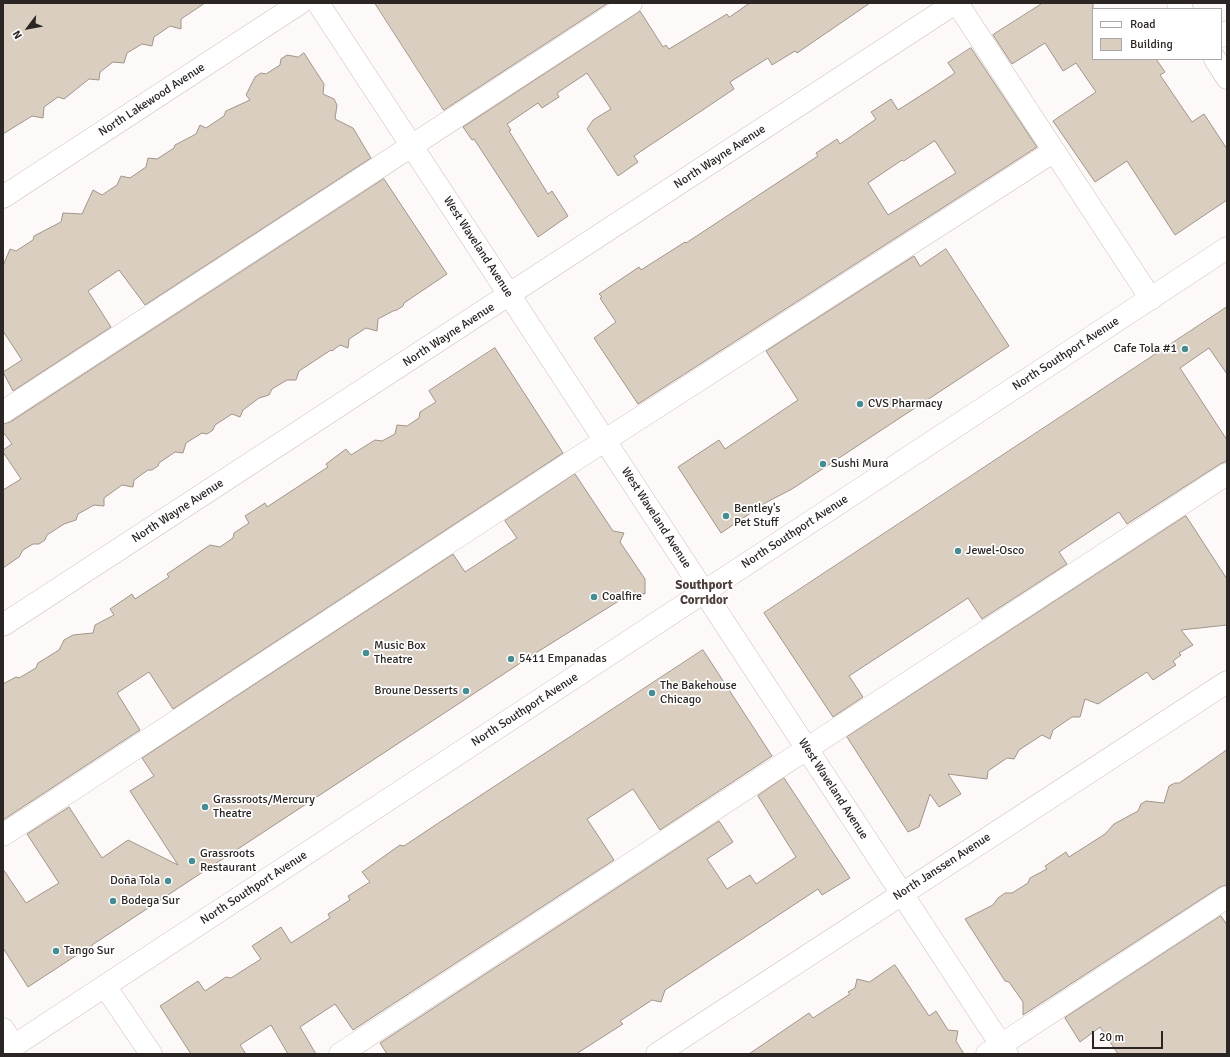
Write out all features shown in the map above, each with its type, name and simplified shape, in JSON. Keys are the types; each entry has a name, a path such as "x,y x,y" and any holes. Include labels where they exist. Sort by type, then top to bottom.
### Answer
{"street":[{"name":"North Lakewood Avenue","path":"3,197 300,3"},
{"name":"West Waveland Avenue","path":"318,3 902,894 998,1051"},
{"path":"3,412 631,3"},
{"path":"956,3 1151,299"},
{"name":"North Wayne Avenue","path":"3,625 956,3"},
{"path":"1216,60 1227,78"},
{"path":"3,836 605,440 1054,151"},
{"name":"North Southport Avenue","path":"7,1043 105,986 1227,248"},
{"path":"340,1054 1227,474"},
{"name":"North Janssen Avenue","path":"657,1054 1227,682"},
{"path":"998,1051 1227,898"},
{"path":"105,986 151,1054"}],"building":[{"path":"3,3 205,3 181,19 181,29 170,26 154,37 152,46 142,44 127,53 124,63 113,62 100,72 99,80 89,79 64,99 58,97 44,107 43,118 32,116 3,134"},
{"path":"375,3 608,3 444,110"},
{"path":"750,3 870,3 797,53 795,51 772,65 768,58 730,82 734,89 634,156 638,162 618,176 587,129 593,120 611,109 587,73 557,93 559,97 542,108 538,103 507,124 511,130 509,131 548,194 552,191 568,216 538,237 474,139 472,140 463,127 640,11 663,47 666,45 669,49 727,14 729,17"},
{"path":"1043,3 1093,3 1092,60 1157,60 1165,72 1160,75 1192,122 1204,114 1227,149 1227,200 1175,235 1127,161 1095,182 1053,121 1096,92 1076,63 1063,71 1045,43 1012,64 993,35"},
{"path":"971,48 1037,147 638,404 594,338 616,322 600,298 602,297 599,294 639,267 641,270 685,242 686,243 818,156 816,153 837,139 840,144 876,119 871,112 891,99 898,110 931,89 955,73 948,63","holes":["935,141 956,173 888,215 868,183 902,160 903,161"]},
{"path":"304,53 324,84 323,94 334,99 337,105 335,119 353,128 371,158 145,305 119,270 88,291 111,327 13,391 3,372 22,360 3,331 3,266 10,249 16,251 33,240 34,236 61,222 63,213 82,214 93,190 102,195 117,185 121,176 130,178 146,167 148,158 157,159 174,148 175,145 196,134 200,125 206,128 224,116 226,111 250,100 246,95 255,77 261,73 266,74 280,65 281,59 287,55 298,57"},
{"path":"384,179 447,274 404,303 403,306 397,310 378,319 377,331 366,328 349,339 348,348 340,345 332,351 331,350 299,371 296,380 287,380 272,389 269,395 259,398 243,410 240,417 232,414 215,425 213,430 207,434 202,433 186,443 183,453 175,452 152,470 148,470 134,480 133,487 122,485 104,498 104,506 94,505 78,514 76,520 64,524 47,535 45,540 39,544 33,544 23,550 19,557 3,568 3,490 21,479 3,452 3,450 12,444 3,432 3,424 10,422"},
{"name":"CVS Pharmacy","path":"946,249 1009,346 792,489 767,502 721,533 678,467 719,440 725,449 798,400 766,351 914,256 920,266"},
{"name":"Jewel-Osco","path":"1227,307 1227,374 1209,348 1180,368 1227,440 1227,461 1127,524 1119,512 1059,552 1067,564 982,619 968,598 849,676 863,697 833,717 764,613"},
{"path":"495,348 563,453 173,709 149,672 117,693 140,730 3,820 3,684 16,677 19,678 36,668 38,663 59,650 64,640 73,635 93,633 95,625 114,615 110,609 132,594 135,599 169,577 167,574 210,545 220,547 233,538 234,533 249,523 245,516 265,503 267,507 328,467 326,464 346,449 351,455 375,440 382,441 395,434 397,425 407,426 419,418 420,412 436,402 429,391"},
{"path":"575,474 613,531 624,533 620,542 645,579 645,594 633,592 531,656 92,945 91,951 83,951 28,987 3,948 3,869 26,903 59,883 27,834 69,807 102,858 128,840 178,865 130,791 154,776 142,758 453,554 465,572 517,538 505,521"},
{"path":"1186,516 1227,579 1227,625 1181,630 1193,645 1179,653 1181,655 1173,661 1176,665 1153,680 1147,672 1098,704 1085,699 1080,717 1072,717 1053,730 1050,739 1042,735 1019,750 1014,759 1007,758 988,771 987,779 948,774 961,794 939,807 930,794 919,827 908,832 847,737"},
{"path":"703,650 772,756 660,830 633,789 587,819 614,860 353,1030 335,1004 300,1027 316,1054 288,1054 271,1025 240,1045 246,1054 191,1054 160,1006 198,981 205,991 226,977 231,978 261,959 252,946 281,927 291,943 330,918 328,914 350,900 348,896 370,882 362,872 400,845 404,846"},
{"path":"1227,750 1227,885 1220,887 1023,1015 1023,1002 1009,982 1005,981 965,919 993,905 998,898 1005,893 1012,893 1028,883 1030,878 1047,869 1045,866 1066,852 1069,857 1105,834 1114,824 1138,811 1141,804 1146,801 1164,803 1169,786 1179,783"},
{"path":"784,778 850,878 822,895 818,889 665,990 661,1002 652,1000 620,1021 623,1024 576,1054 387,1054 380,1043 719,821 733,842 707,859 727,889 750,875 756,884 796,857 758,796"},
{"path":"1221,916 1227,925 1227,1054 1118,1054 1100,1027 1080,1042 1065,1018"},
{"path":"895,965 929,1016 936,1011 948,1030 958,1031 956,1041 964,1054 749,1054 809,1013 813,1018 850,994 848,992 855,988 857,979 869,982"}],"place":[{"name":"Cafe Tola #1","path":"1185,349"},
{"name":"CVS Pharmacy","path":"860,404"},
{"name":"Sushi Mura","path":"823,464"},
{"name":"Bentley's Pet Stuff","path":"726,516"},
{"name":"Jewel-Osco","path":"958,551"},
{"name":"Coalfire","path":"594,597"},
{"name":"Music Box Theatre","path":"366,653"},
{"name":"5411 Empanadas","path":"511,659"},
{"name":"Broune Desserts","path":"466,691"},
{"name":"The Bakehouse Chicago","path":"652,693"},
{"name":"Grassroots/Mercury Theatre","path":"205,807"},
{"name":"Grassroots Restaurant","path":"192,861"},
{"name":"Doña Tola","path":"168,881"},
{"name":"Bodega Sur","path":"113,901"},
{"name":"Tango Sur","path":"56,951"}],"district":[{"name":"Southport Corridor","path":"704,594"}]}
